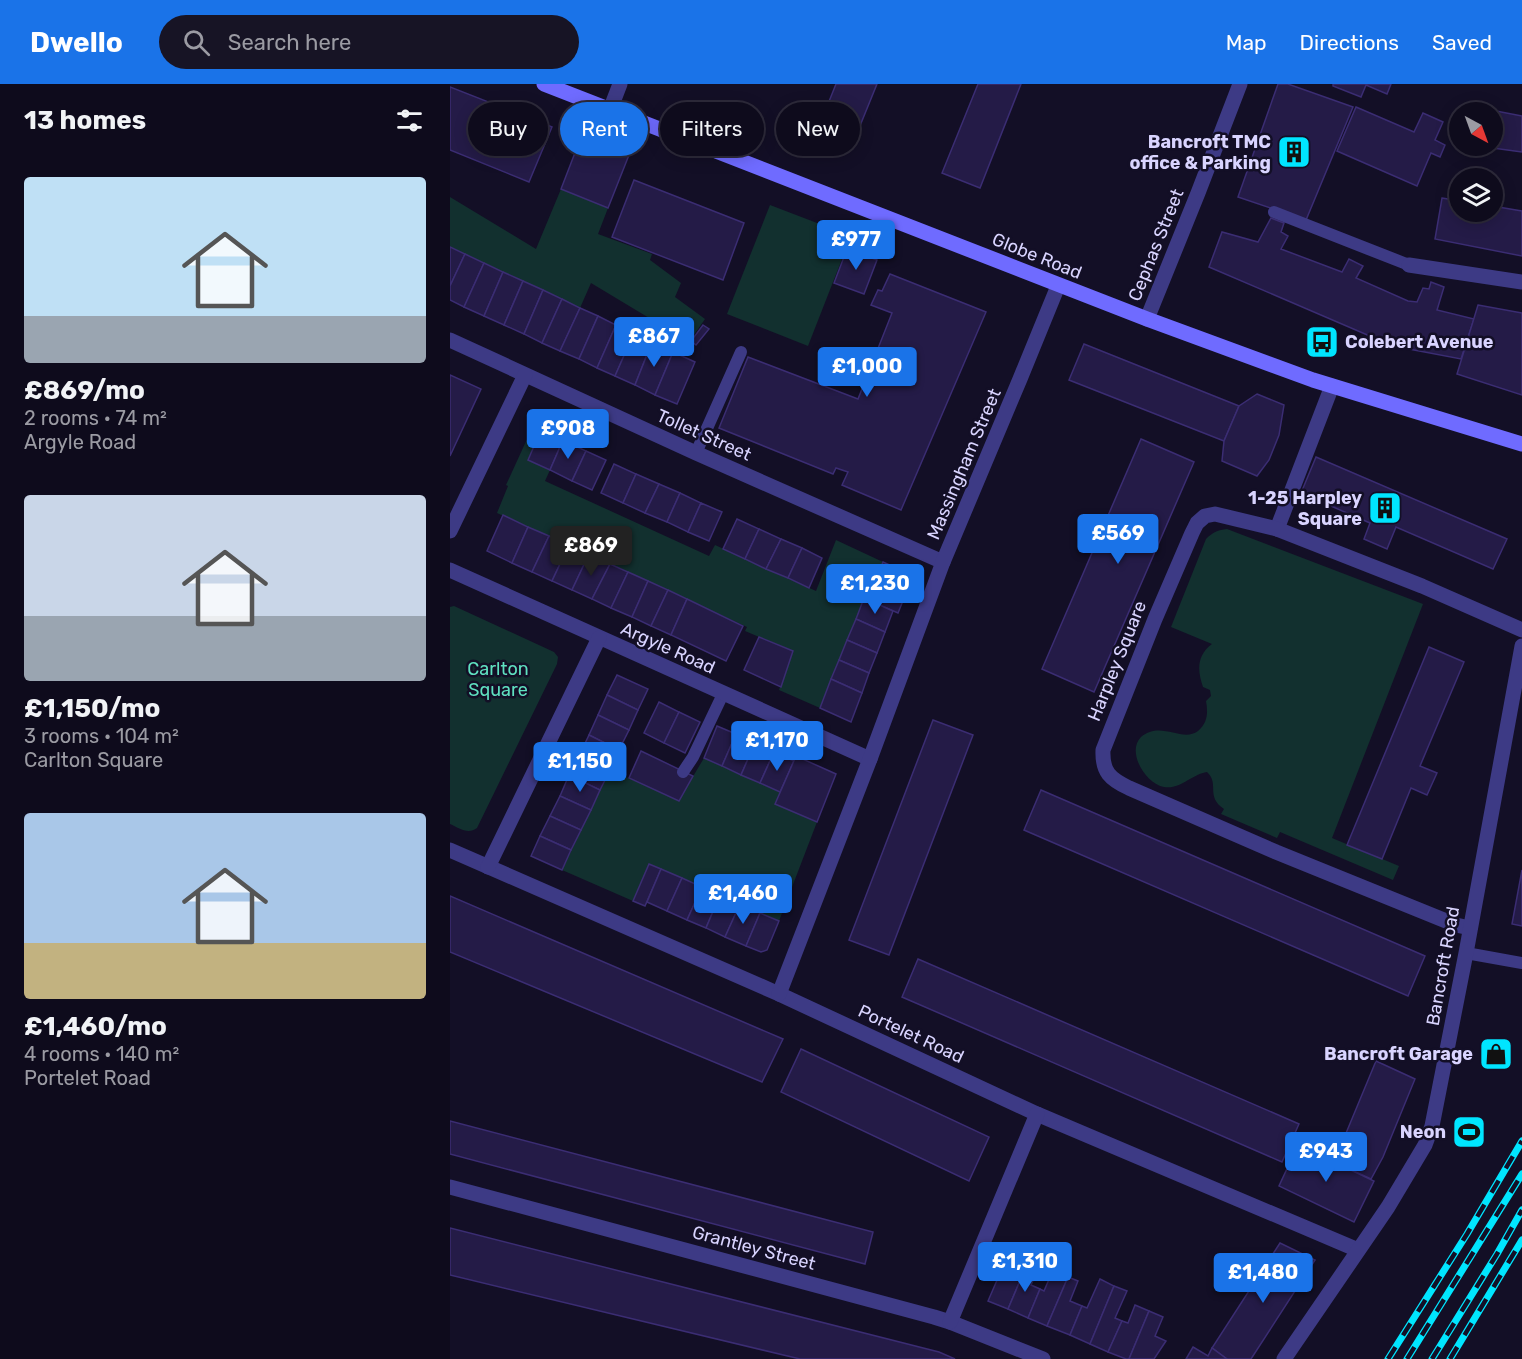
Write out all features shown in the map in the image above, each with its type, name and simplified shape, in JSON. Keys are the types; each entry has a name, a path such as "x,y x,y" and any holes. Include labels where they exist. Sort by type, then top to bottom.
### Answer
{"main road":[{"name":"Globe Road","path":"544,84 590,102"},
{"name":"Globe Road","path":"648,125 1147,319 1332,386 1522,444"}],"street":[{"path":"613,102 620,84"},
{"name":"Cephas Street","path":"1147,319 1240,84"},
{"path":"1409,266 1522,282"},
{"name":"Massingham Street","path":"779,994 943,562 1058,286"},
{"name":"Tollet Street","path":"450,340 696,453 943,562"},
{"path":"450,531 525,375"},
{"path":"1277,529 1332,386"},
{"name":"Harpley Square","path":"1470,928 1456,925 1276,852 1118,783 1108,775 1102,762 1102,750 1197,523 1205,516 1215,514 1277,529 1422,586 1522,630"},
{"name":"Argyle Road","path":"450,570 870,759"},
{"path":"488,867 599,638"},
{"name":"Bancroft Road","path":"1284,1359 1388,1207 1425,1145 1432,1126 1522,646"},
{"name":"Portelet Road","path":"450,850 779,994 1037,1114 1358,1250"},
{"path":"950,1322 1037,1114"},
{"name":"Grantley Street","path":"450,1188 950,1322 1043,1359"}],"lane":[{"path":"1274,212 1409,266"},
{"path":"696,453 741,352"},
{"path":"683,772 693,757 723,694"},
{"path":"1466,953 1522,963"}],"green space":[{"path":"561,189 608,208 598,234 652,254 650,260 681,283 675,297 705,319 689,342 591,283 580,308 450,247 450,197 536,249"},
{"path":"770,205 851,236 808,346 727,314"},
{"path":"533,426 541,430 528,460 550,470 545,481 709,556 715,545 816,591 836,540 883,562 868,600 864,599 820,708 779,690 793,651 745,631 747,627 497,513 508,486 506,485"},
{"path":"1227,529 1423,604 1332,838 1399,866 1393,880 1280,832 1277,838 1221,814 1224,809 1215,799 1211,777 1207,772 1181,784 1164,787 1151,780 1140,767 1136,751 1141,737 1156,731 1192,734 1201,728 1205,721 1206,701 1211,696 1210,690 1203,687 1200,663 1203,653 1212,644 1171,627 1206,539 1216,532"},
{"name":"Carlton Square","path":"454,606 554,652 558,657 557,664 477,828 470,831 450,824 450,607"},
{"path":"704,758 780,792 775,804 817,822 779,921 649,864 633,901 562,870 610,770 679,800"}],"building":[{"path":"836,84 877,84 860,126 860,102 829,102"},
{"path":"978,84 1021,84 980,188 942,173"},
{"name":"Bancroft TMC office & Parking","path":"1278,84 1288,84 1353,107 1306,220 1238,197"},
{"path":"1333,84 1391,84 1387,94 1366,85 1361,97 1333,86"},
{"path":"450,87 488,102 468,102 468,156 540,156 529,182 450,150"},
{"path":"1356,107 1414,132 1423,113 1443,122 1435,140 1445,145 1440,157 1431,153 1417,186 1337,151"},
{"path":"1503,112 1522,116 1522,152 1503,149"},
{"path":"574,156 629,156 608,208 561,189"},
{"path":"634,180 744,223 723,280 612,237"},
{"path":"1442,198 1449,199 1449,222 1503,222 1503,208 1522,211 1522,256 1435,239"},
{"path":"1271,218 1284,223 1281,232 1288,236 1281,249 1342,272 1349,259 1363,266 1356,278 1408,301 1417,302 1423,288 1429,289 1431,282 1444,287 1437,310 1474,319 1461,359 1393,346 1209,267 1222,232 1258,242"},
{"path":"450,247 465,254 450,286"},
{"path":"847,249 877,260 864,294 834,283"},
{"path":"465,254 484,263 464,307 450,300 450,286"},
{"path":"484,263 503,272 484,316 464,307"},
{"path":"503,272 523,281 504,325 484,316"},
{"path":"890,274 986,312 901,510 842,485 848,472 836,468 833,474 719,428 748,357 858,399 892,313 871,305 878,290 882,291"},
{"path":"523,281 543,290 524,334 504,325"},
{"path":"543,290 562,299 542,343 524,334"},
{"path":"562,299 580,308 560,351 542,343"},
{"path":"1478,305 1522,313 1522,395 1457,374"},
{"path":"580,308 598,316 579,359 560,351"},
{"path":"598,316 616,325 597,368 579,359"},
{"path":"616,325 634,333 615,376 597,368"},
{"path":"703,325 709,329 696,345 691,341"},
{"path":"634,333 652,342 635,385 615,376"},
{"path":"652,342 673,352 655,395 635,385"},
{"path":"1084,344 1239,406 1224,441 1069,380"},
{"path":"673,352 695,362 677,404 655,395"},
{"path":"450,375 481,389 450,456"},
{"path":"1257,394 1284,405 1279,435 1269,460 1257,476 1222,461 1224,441 1239,406"},
{"path":"541,430 563,440 550,470 528,460"},
{"path":"1141,439 1194,462 1094,692 1042,669"},
{"path":"563,440 586,451 572,481 550,470"},
{"path":"586,451 606,460 592,490 572,481"},
{"name":"1-25 Harpley Square","path":"1316,457 1507,539 1493,569 1396,527 1387,549 1364,539 1370,523 1301,493"},
{"path":"614,464 636,474 623,503 601,493"},
{"path":"636,474 659,484 645,513 623,503"},
{"path":"659,484 680,493 667,522 645,513"},
{"path":"680,493 701,503 688,532 667,522"},
{"path":"701,503 722,512 709,541 688,532"},
{"path":"503,515 528,527 512,563 487,551"},
{"path":"737,519 759,529 745,559 723,549"},
{"path":"528,527 549,536 532,572 512,563"},
{"path":"759,529 781,539 766,569 745,559"},
{"path":"549,536 569,545 552,581 532,572"},
{"path":"781,539 802,548 788,578 766,569"},
{"path":"569,545 589,554 572,590 552,581"},
{"path":"802,548 822,558 809,588 788,578"},
{"path":"589,554 610,564 592,599 572,590"},
{"path":"883,562 913,576 898,613 868,600"},
{"path":"610,564 628,572 611,608 592,599"},
{"path":"628,572 648,581 632,617 611,608"},
{"path":"648,581 668,590 651,626 632,617"},
{"path":"668,590 687,599 671,635 651,626"},
{"path":"864,598 893,611 885,632 856,619"},
{"path":"687,599 743,626 726,661 671,635"},
{"path":"856,619 885,632 877,653 847,640"},
{"path":"759,637 793,651 781,687 744,670"},
{"path":"847,640 877,653 869,673 839,660"},
{"path":"1429,647 1464,662 1420,766 1437,773 1427,795 1411,788 1382,859 1347,845"},
{"path":"839,660 869,673 862,693 831,679"},
{"path":"617,675 648,689 638,710 607,695"},
{"path":"831,679 862,693 851,722 820,708"},
{"path":"607,695 638,710 629,730 598,715"},
{"path":"659,702 679,712 664,743 644,733"},
{"path":"679,712 700,722 685,753 664,743"},
{"path":"598,715 629,730 619,750 589,735"},
{"path":"933,720 973,735 889,955 849,940"},
{"path":"717,726 736,734 722,766 704,758"},
{"path":"736,734 755,743 741,775 722,766"},
{"path":"589,735 619,750 610,770 579,756"},
{"path":"755,743 774,752 760,783 741,775"},
{"path":"641,751 693,776 679,801 629,778"},
{"path":"774,752 794,761 780,792 760,783"},
{"path":"579,756 610,770 600,790 569,775"},
{"path":"796,756 836,774 817,822 775,804"},
{"path":"569,775 600,790 591,810 560,796"},
{"path":"1041,790 1425,956 1408,996 1024,830"},
{"path":"560,796 591,810 581,830 550,816"},
{"path":"550,816 581,830 571,850 540,836"},
{"path":"540,836 571,850 562,870 531,856"},
{"path":"649,864 661,869 645,906 633,901"},
{"path":"661,869 682,878 667,911 647,902"},
{"path":"1522,870 1522,926 1512,924"},
{"path":"682,878 702,887 687,920 667,911"},
{"path":"702,887 720,895 706,928 687,920"},
{"path":"720,895 740,904 725,937 706,928"},
{"path":"450,896 783,1039 762,1082 450,952"},
{"path":"740,904 760,913 746,946 725,937"},
{"path":"760,913 779,921 767,950 761,952 746,946"},
{"path":"918,959 1299,1124 1282,1162 902,997"},
{"path":"801,1049 989,1137 969,1181 781,1092"},
{"path":"1376,1061 1415,1079 1383,1157 1371,1179 1334,1162"},
{"path":"450,1121 873,1232 865,1264 450,1154"},
{"path":"1298,1145 1374,1181 1354,1222 1279,1186"},
{"path":"450,1228 939,1352 955,1359 800,1359 450,1275"},
{"path":"1280,1243 1315,1260 1251,1359 1227,1359 1212,1348"},
{"path":"1012,1255 1028,1262 1008,1309 988,1301 1001,1271 1005,1273"},
{"path":"1028,1262 1039,1267 1031,1285 1040,1289 1028,1318 1008,1309"},
{"path":"1053,1270 1068,1277 1047,1326 1028,1318 1040,1289 1044,1291"},
{"path":"1068,1277 1078,1281 1070,1301 1082,1306 1070,1335 1047,1326"},
{"path":"1100,1279 1114,1286 1090,1344 1070,1335 1082,1306 1087,1308"},
{"path":"1114,1286 1127,1291 1115,1318 1122,1321 1108,1352 1090,1344"},
{"path":"1135,1305 1149,1311 1129,1359 1126,1359 1108,1352 1122,1321 1128,1323"},
{"path":"1149,1311 1163,1317 1155,1336 1166,1341 1154,1359 1129,1359"},
{"path":"1193,1347 1208,1356 1212,1348 1227,1359 1186,1359"}],"railway":[{"path":"1388,1359 1467,1234 1522,1141"},
{"path":"1407,1359 1522,1174"},
{"path":"1432,1359 1522,1210"},
{"path":"1450,1359 1522,1240"}],"place":[{"name":"Bancroft TMC office & Parking","path":"1294,152"},
{"name":"Colebert Avenue","path":"1322,342"},
{"name":"1-25 Harpley Square","path":"1385,508"},
{"name":"Bancroft Garage","path":"1496,1054"},
{"name":"Neon","path":"1469,1132"}]}
